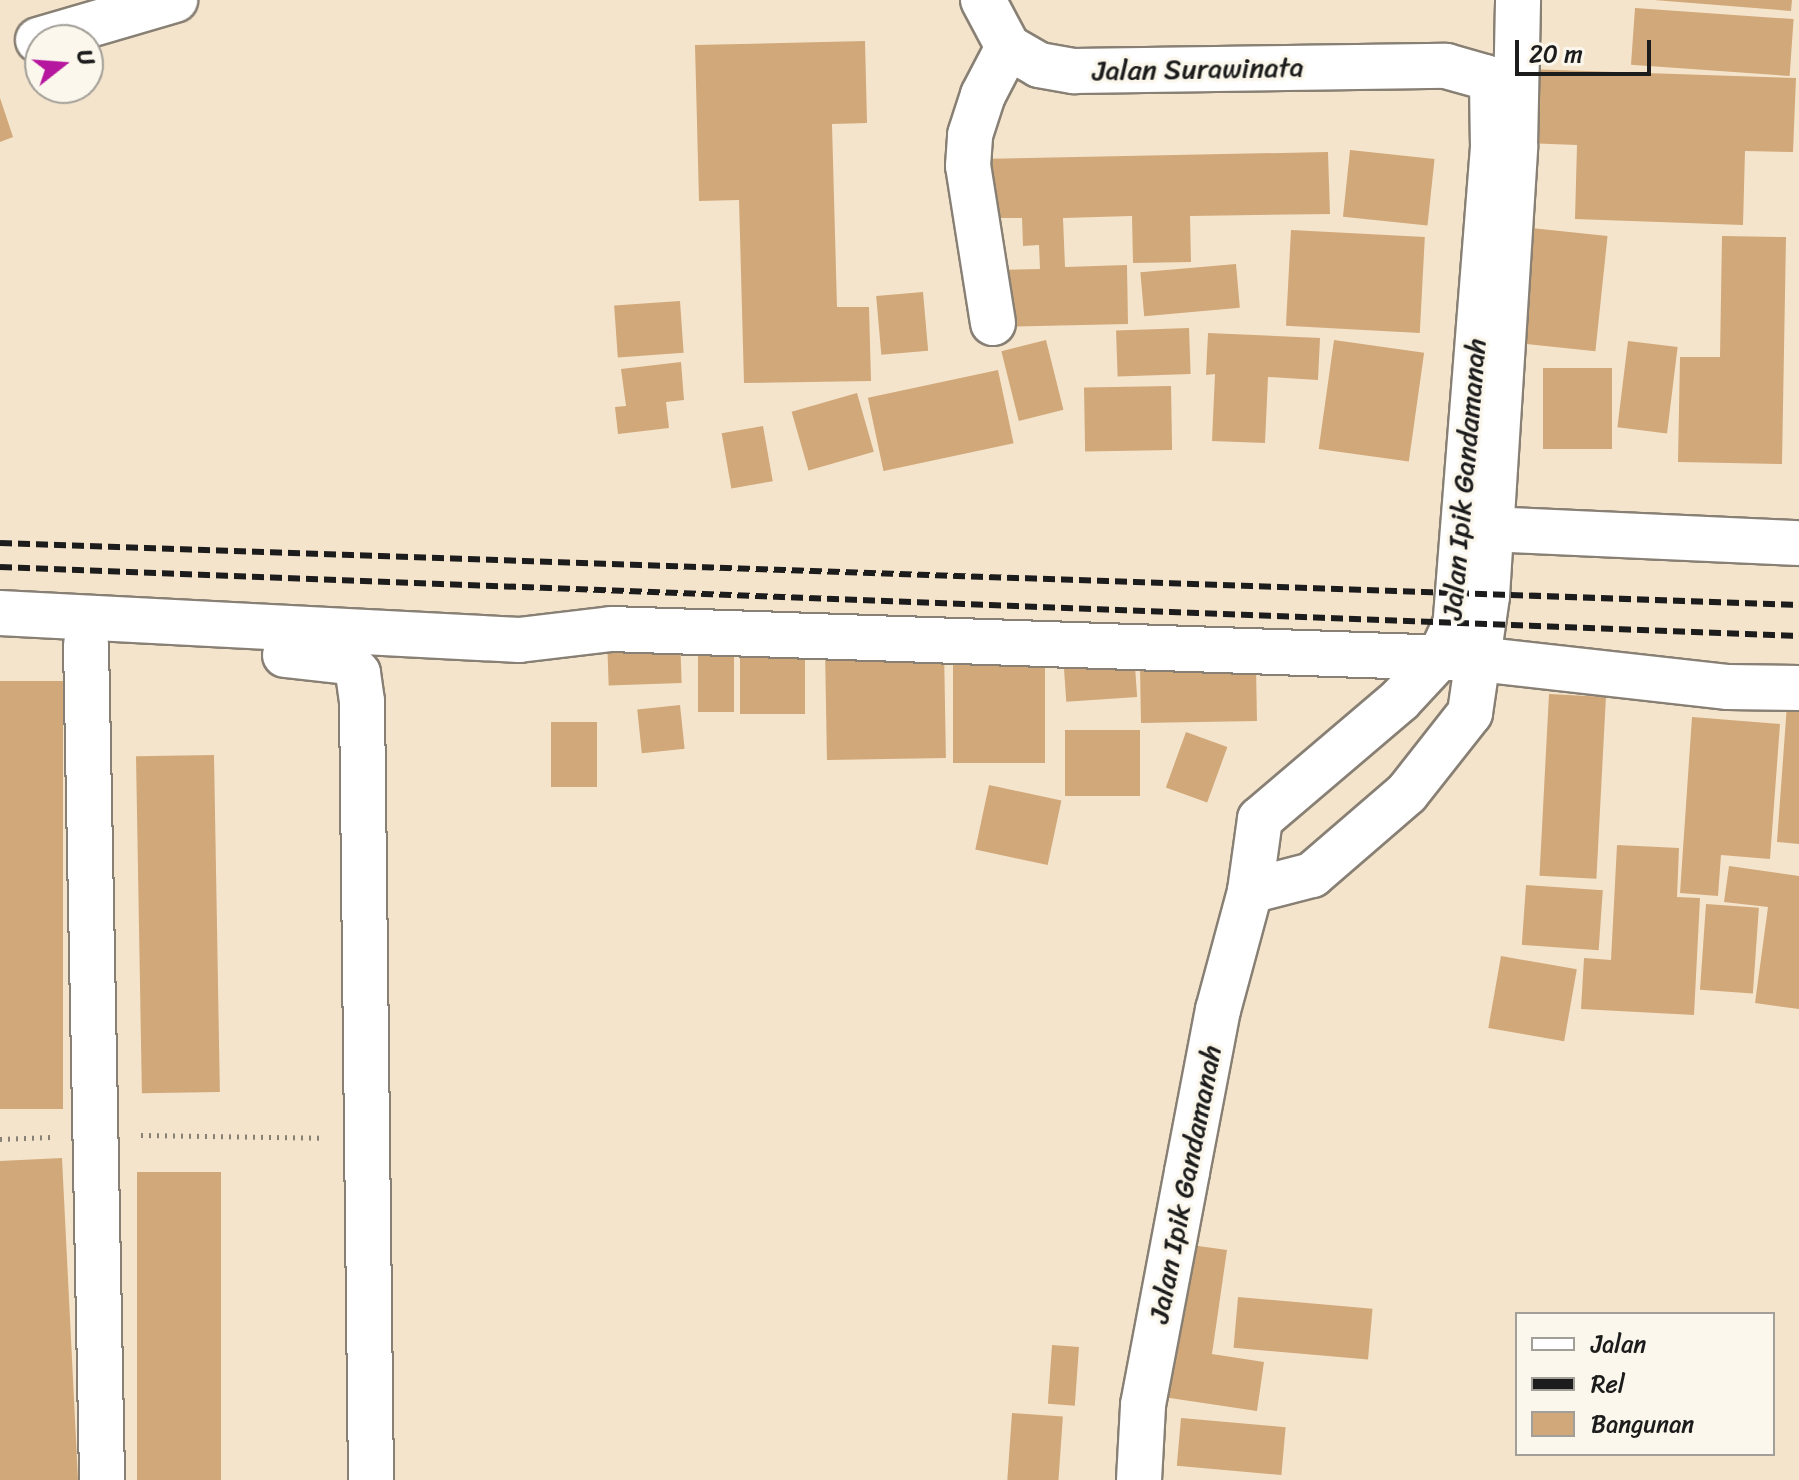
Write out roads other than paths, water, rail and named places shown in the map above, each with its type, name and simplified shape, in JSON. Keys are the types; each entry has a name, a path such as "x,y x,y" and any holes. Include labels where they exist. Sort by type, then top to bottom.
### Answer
{"street":[{"path":"93,24 175,0"},
{"path":"983,0 1008,47 983,95 970,135 968,166 993,323"},
{"path":"1446,66 1490,40 1511,0"},
{"name":"Jalan Ipik Gandamanah","path":"1139,1480 1143,1405 1218,1010 1250,891 1260,819 1458,658 1487,596 1488,529 1515,146 1518,0"},
{"name":"Jalan Surawinata","path":"1008,47 1039,65 1074,71 1446,66"},
{"name":"Jalan Ipik Gandamanah","path":"1250,891 1312,875 1407,793 1470,713 1458,658 1456,622 1495,97 1485,77 1446,66"},
{"path":"1488,529 1799,543"},
{"path":"0,613 519,640 611,629 1458,658 1728,687 1799,688"},
{"path":"0,643 86,644 328,657 348,662 358,673 371,1480"},
{"path":"86,644 102,1480"}],"railway":[{"path":"0,543 1799,605"},
{"path":"0,567 1799,636"}]}
